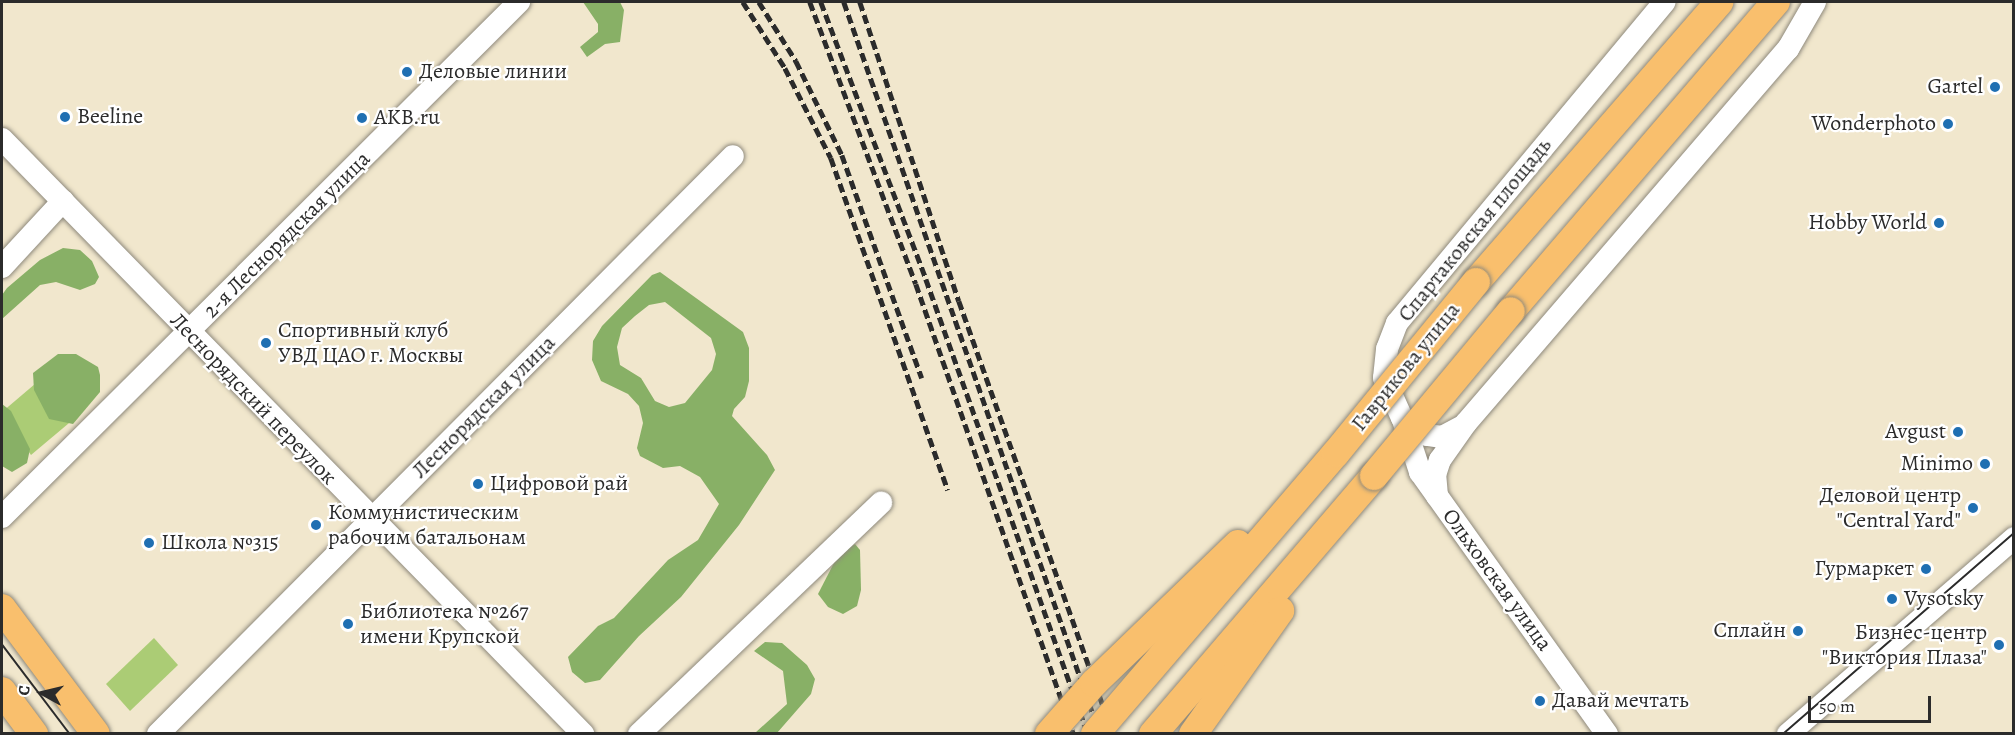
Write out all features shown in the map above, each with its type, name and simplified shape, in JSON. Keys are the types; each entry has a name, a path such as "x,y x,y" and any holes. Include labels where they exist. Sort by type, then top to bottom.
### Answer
{"main road":[{"name":"Гаврикова улица","path":"1095,734 1336,453 1476,282 1719,2"},
{"name":"Гаврикова улица","path":"1153,734 1776,2"},
{"path":"1049,734 1094,683 1186,591 1336,453"},
{"path":"1194,734 1374,476"},
{"path":"2,608 96,734"},
{"path":"2,692 34,734"}],"street":[{"name":"2-я Леснорядская улица","path":"2,517 519,2"},
{"name":"Спартаковская площадь","path":"1466,423 1442,437 1427,435 1402,418 1388,393 1384,362 1390,338 1406,309 1664,2"},
{"name":"Спартаковская площадь","path":"1437,496 1435,476 1440,460 1466,423 1788,50 1815,2"},
{"name":"Леснорядский переулок","path":"2,139 188,334 583,734"},
{"name":"Леснорядская улица","path":"159,734 733,156"},
{"path":"2,267 63,201"},
{"name":"Ольховская улица","path":"1402,418 1420,472 1608,734"},
{"path":"639,734 881,503"},
{"path":"1788,734 2013,538"}],"green space":[{"path":"583,2 620,2 624,10 620,42 605,44 587,57 580,47 598,32 598,24"},
{"path":"63,248 80,250 92,261 99,277 95,284 80,290 56,282 40,285 2,319 2,295 7,288 40,260"},
{"path":"660,272 743,332 749,348 749,381 745,397 734,409 732,416 767,455 775,470 739,525 681,597 639,636 600,680 585,683 572,672 568,657 598,626 614,618 668,560 698,540 719,504 700,477 680,466 663,468 640,456 637,448 643,423 639,406 628,394 601,381 592,360 593,341 602,326 652,275","holes":["665,302 711,338 716,354 712,370 685,403 669,407 655,401 641,378 620,365 617,347 622,328 649,305"]},
{"path":"58,354 76,354 98,367 100,375 100,392 73,424 49,419 34,390 33,373"},
{"path":"42,378 75,418 31,455 2,412"},
{"path":"2,404 11,411 30,449 27,463 12,472 2,466"},
{"path":"855,544 860,550 861,590 857,606 843,614 828,607 818,594 838,555"},
{"path":"154,638 178,665 130,711 106,684"},
{"path":"765,642 782,643 807,665 815,679 811,694 777,733 755,733 787,704 783,671 754,651"}],"tram line":[{"path":"1783,734 2014,533"},
{"path":"2,644 70,734"}],"railway":[{"path":"743,2 785,68 831,158 948,490"},
{"path":"759,2 796,61 842,155 922,378"},
{"path":"810,2 916,284 1074,734"},
{"path":"821,2 926,279 1088,734"},
{"path":"844,2 1100,734"},
{"path":"860,2 959,301 1113,734"}],"place":[{"name":"Деловые линии","path":"407,72"},
{"name":"Gartel","path":"1995,87"},
{"name":"Beeline","path":"65,117"},
{"name":"AKB.ru","path":"362,118"},
{"name":"Wonderphoto","path":"1948,124"},
{"name":"Hobby World","path":"1939,223"},
{"name":"Спортивный клуб УВД ЦАО г. Москвы","path":"266,343"},
{"name":"Avgust","path":"1958,432"},
{"name":"Minimo","path":"1985,464"},
{"name":"Цифровой рай","path":"478,484"},
{"name":"Деловой центр \"Central Yard\"","path":"1973,508"},
{"name":"Коммунистическим рабочим батальонам","path":"316,525"},
{"name":"Школа №315","path":"149,543"},
{"name":"Гурмаркет","path":"1926,569"},
{"name":"Vysotsky","path":"1892,599"},
{"name":"Библиотека №267 имени Крупской","path":"348,624"},
{"name":"Сплайн","path":"1798,631"},
{"name":"Бизнес-центр \"Виктория Плаза\"","path":"1999,645"},
{"name":"Давай мечтать","path":"1540,701"}]}
